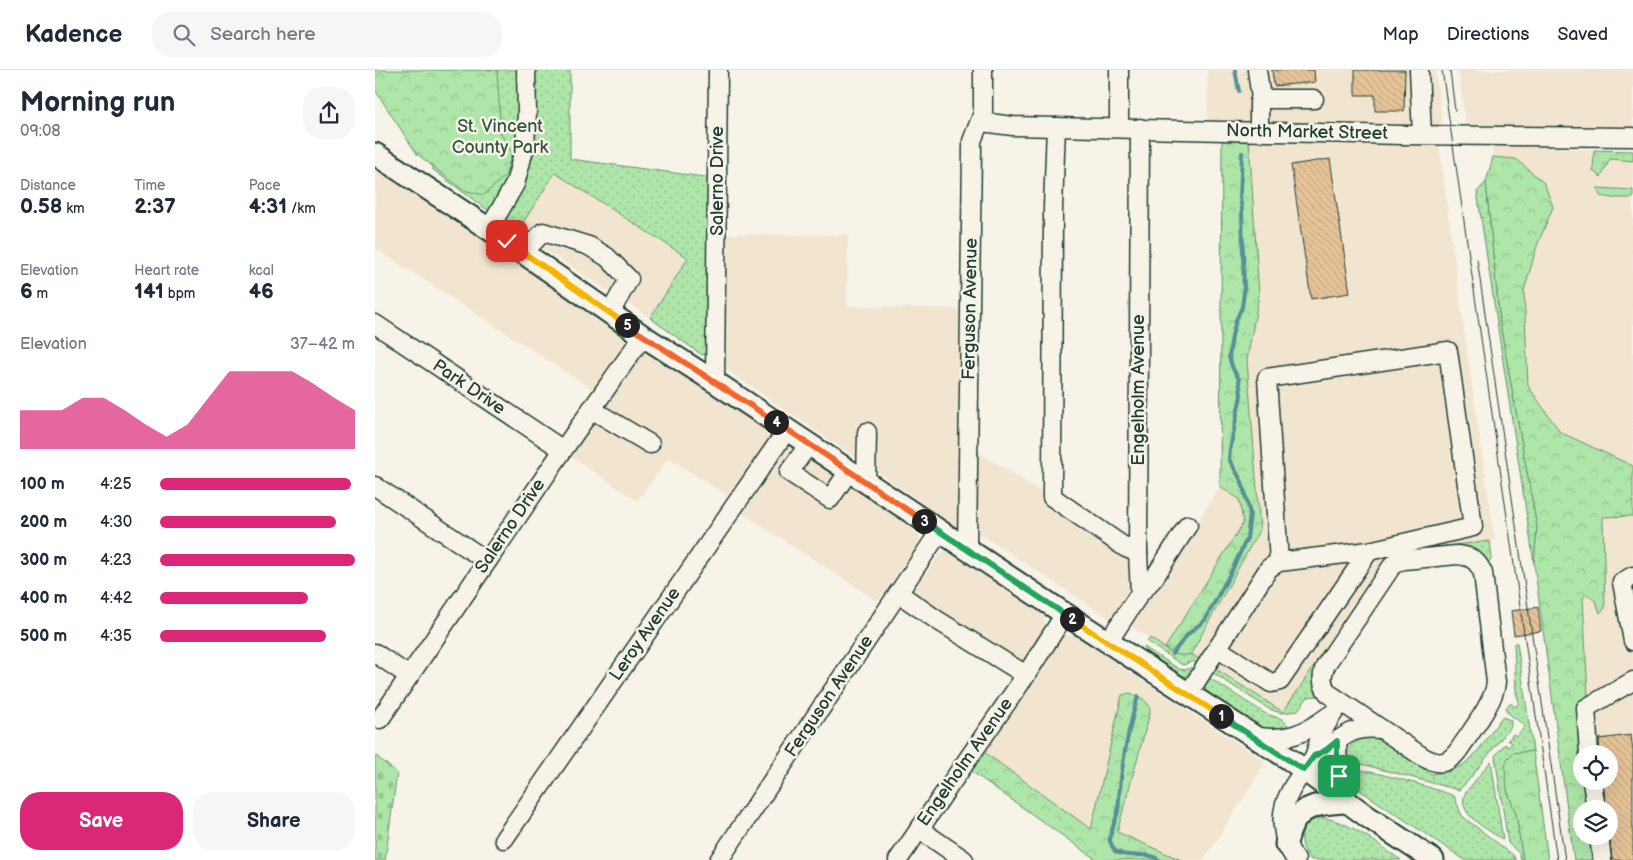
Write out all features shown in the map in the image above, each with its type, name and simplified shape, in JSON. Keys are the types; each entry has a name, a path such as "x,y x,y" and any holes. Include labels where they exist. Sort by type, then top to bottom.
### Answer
{"main road":[{"path":"375,154 489,229 643,336 1065,614 1251,735 1309,763 1347,802 1433,860"},
{"path":"1291,852 1289,830 1297,816 1304,811 1324,804 1347,802"}],"street":[{"path":"489,229 515,184 525,146 527,113 526,70"},
{"name":"Salerno Drive","path":"715,382 717,70"},
{"name":"Ferguson Avenue","path":"967,549 972,148 975,133 981,122 984,103 983,70"},
{"path":"1119,70 1119,127"},
{"path":"1257,70 1261,99 1259,102 1259,131"},
{"path":"1419,70 1422,135"},
{"path":"1261,99 1314,99"},
{"name":"North Market Street","path":"981,122 1013,126 1056,127 1422,135 1633,137"},
{"path":"1056,127 1053,207 1052,497 1115,540 1138,553"},
{"name":"Engelholm Avenue","path":"1140,128 1138,553 1140,593"},
{"path":"523,253 543,232 589,246 607,257 629,279 610,313"},
{"name":"Park Drive","path":"375,324 563,450"},
{"name":"Salerno Drive","path":"380,718 643,336"},
{"path":"1188,694 1269,568 1279,562 1369,551 1473,526 1448,351 1267,378 1279,562"},
{"path":"591,409 650,444"},
{"name":"Leroy Avenue","path":"504,839 787,430"},
{"path":"809,444 789,472 830,500 857,476 867,432"},
{"path":"375,486 487,561"},
{"path":"1108,642 1140,593 1154,578 1188,525"},
{"name":"Ferguson Avenue","path":"719,860 940,531"},
{"path":"1218,649 1271,683 1280,681 1369,551"},
{"path":"1457,555 1474,559 1483,573 1496,682 1494,694 1458,751 1452,759 1444,762 1430,761 1381,729 1337,707 1324,688 1324,668 1392,566 1397,562 1457,555"},
{"path":"1633,576 1622,582 1633,642"},
{"path":"898,593 937,620 1026,675"},
{"name":"Engelholm Avenue","path":"898,860 1026,675 1065,614"},
{"path":"375,653 409,676"},
{"path":"1588,745 1586,708 1633,681"},
{"path":"1251,735 1273,738 1295,736 1309,729 1337,707"},
{"path":"1291,852 1283,829 1283,810 1290,791 1309,763 1321,734 1337,707"},
{"path":"1309,763 1348,732 1374,728 1381,729"},
{"path":"1337,741 1338,770 1347,802"},
{"path":"919,829 964,860"},
{"path":"1600,845 1602,860"}],"shaded area":[{"path":"1207,70 1435,70 1443,127 1208,124"},
{"path":"1458,70 1633,70 1633,129 1466,125"},
{"path":"1249,138 1439,144 1495,541 1400,551 1383,562 1283,712 1191,654 1260,529 1247,360 1259,295"},
{"path":"1491,143 1594,150 1593,171 1606,169 1609,159 1633,161 1633,190 1598,188 1612,198 1633,198 1633,466 1560,432 1528,386 1524,291 1537,246 1553,207 1516,159 1493,157"},
{"path":"375,168 627,336 626,344 595,391 375,248"},
{"path":"555,173 688,259 650,318 517,232"},
{"path":"725,234 848,235 847,306 965,309 960,525 956,526 727,370 725,366"},
{"path":"644,352 651,353 767,430 769,435 767,444 727,496 669,458 637,501 571,456 640,355"},
{"path":"791,444 798,446 919,534 920,540 917,546 878,601 740,512 786,446"},
{"path":"977,451 1130,547 1129,589 1120,611 1110,619 977,532"},
{"path":"1220,487 1239,499 1243,523 1165,648 1130,626"},
{"path":"1603,516 1633,516 1633,860 1595,860 1593,845 1618,845 1618,800 1588,800 1588,790 1618,790 1618,745 1585,745 1589,715 1583,598 1587,593 1605,608"},
{"path":"950,551 1041,613 1044,617 1045,624 1042,635 1015,674 905,602 941,553"},
{"path":"1062,636 1075,636 1266,762 1204,860 1181,860 1117,832 1150,713 1147,702 1138,696 1130,693 1122,695 1091,829 981,750 1056,640"}],"green space":[{"path":"375,70 497,70 501,134 512,153 505,176 484,195 463,190 417,154 375,90"},
{"name":"St. Vincent County Park","path":"437,70 570,70 570,159 712,178 707,353 702,355 650,318 688,258 555,173 517,232 432,169"},
{"path":"1249,138 1259,295 1247,360 1260,529 1191,654 1180,655 1174,654 1165,648 1243,523 1239,499 1220,487 1222,139"},
{"path":"1594,150 1633,151 1633,161 1610,159 1601,177 1593,171"},
{"path":"1493,157 1516,159 1544,183 1553,207 1537,246 1524,291 1528,386 1560,432 1633,466 1633,516 1603,517 1605,608 1600,613 1596,602 1587,594 1583,598 1589,715 1583,745 1573,745 1573,790 1588,790 1588,800 1573,800 1573,845 1593,845 1595,860 1574,860 1534,563 1537,527 1500,323 1486,182"},
{"path":"1486,182 1500,323 1537,527 1534,563 1477,192"},
{"path":"1597,188 1633,190 1633,198 1600,196"},
{"path":"1490,541 1492,559 1487,563 1477,551 1462,547 1403,553 1316,672 1318,696 1308,697 1297,711 1281,713 1269,709 1213,673 1216,669 1283,712 1387,557 1400,551"},
{"path":"1150,638 1174,654 1191,654 1201,660 1198,664 1192,661 1184,665 1181,664 1147,642"},
{"path":"1514,643 1517,643 1533,751 1513,753 1507,790 1516,814 1523,860 1521,860 1519,853 1508,843 1495,756 1505,744 1508,747 1512,743 1508,740 1513,734 1517,736 1525,726 1507,712 1506,708 1510,703 1516,707 1519,702 1516,692"},
{"path":"1144,647 1179,669 1185,670 1192,667 1195,669 1188,676 1183,676 1145,651"},
{"path":"1209,678 1266,714 1282,719 1287,724 1289,731 1262,729 1206,692 1205,686"},
{"path":"1130,693 1147,702 1150,713 1117,832 1181,860 1097,860 968,769 981,750 1091,829 1122,695"},
{"path":"1502,717 1511,720 1511,726 1459,790 1346,760 1348,750 1354,743 1359,740 1373,738 1394,748 1431,774 1443,772 1461,766 1473,757"},
{"path":"1533,751 1548,860 1523,860 1516,814 1507,790 1505,768 1507,759 1513,753"},
{"path":"375,755 397,773 385,860 375,860"},
{"path":"1491,761 1503,840 1474,820 1468,814 1465,807 1466,792"},
{"path":"1345,770 1385,775 1454,796 1462,816 1513,855 1516,860 1465,860 1361,791 1350,780"},
{"path":"1324,818 1355,829 1401,860 1311,860 1303,846 1302,833 1309,823 1315,819"}],"building":[{"path":"1272,70 1314,70 1315,82 1274,86"},
{"path":"1355,70 1405,70 1404,111 1375,111 1375,95 1355,95"},
{"path":"1330,159 1350,293 1311,299 1291,165"},
{"path":"1538,607 1541,631 1514,635 1511,611"},
{"path":"1631,735 1633,751 1633,860 1612,860 1610,845 1618,845 1618,800 1605,800 1604,790 1618,790 1618,745 1599,745 1599,739"}],"waterway":[{"path":"1235,70 1239,91"},
{"path":"1172,654 1188,634 1205,620 1247,538 1250,514 1242,482 1229,459 1241,395 1239,379 1229,357 1232,336 1242,307 1244,293 1240,198 1242,153"},
{"path":"1138,696 1121,776 1118,811 1110,841 1115,851 1120,854 1149,856 1159,860"}],"tram line":[{"path":"1442,70 1557,860"},
{"path":"1450,70 1455,111"},
{"path":"1477,259 1565,860"}],"route":[{"path":"507,241 643,336 1304,770 1314,756 1333,746 1337,741 1339,776"}]}
